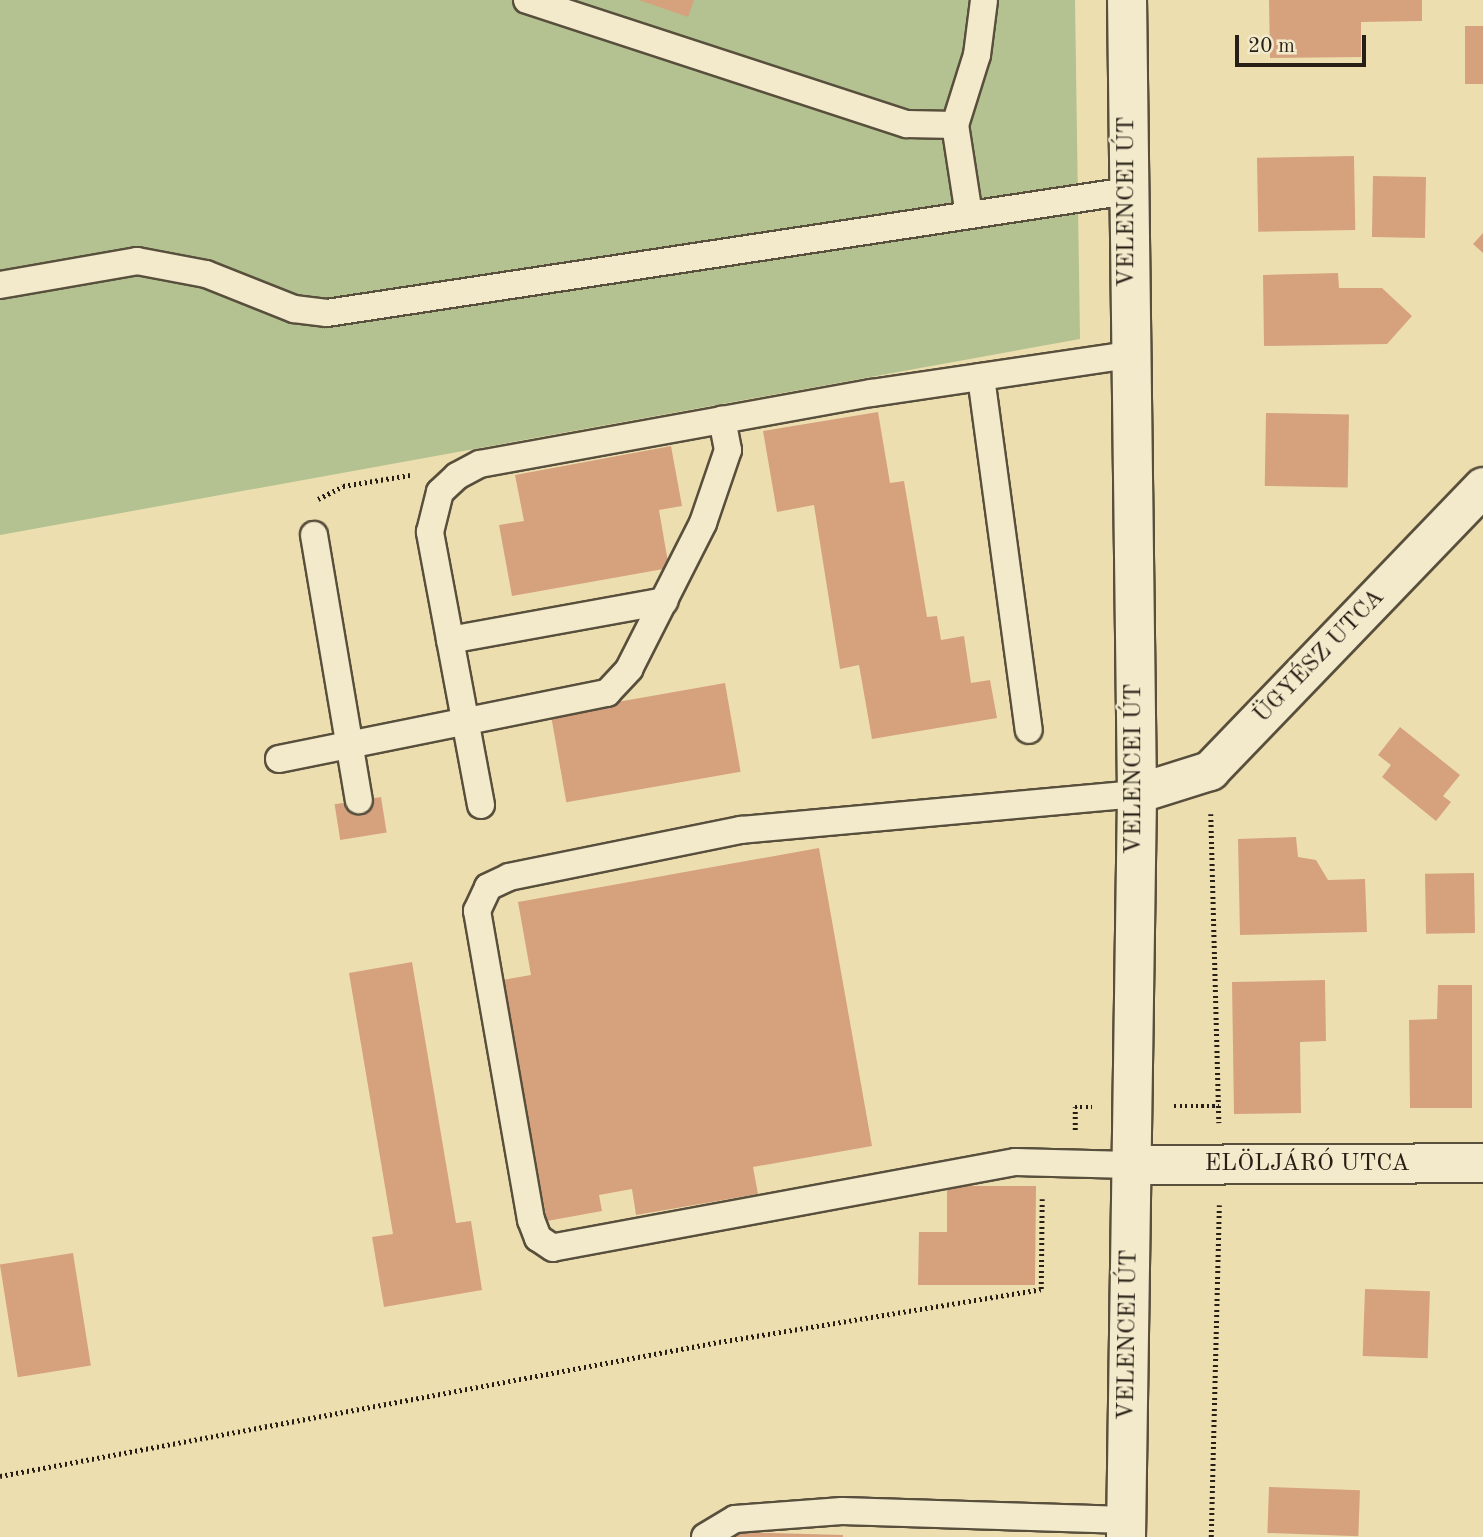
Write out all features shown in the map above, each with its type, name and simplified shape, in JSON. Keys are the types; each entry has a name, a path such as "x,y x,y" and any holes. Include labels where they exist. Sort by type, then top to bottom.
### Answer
{"main road":[{"name":"VELENCEI ÚT","path":"1126,1529 1137,794 1127,0"},
{"name":"ÜGYÉSZ UTCA","path":"1137,794 1210,771 1483,487"},
{"name":"ELÖLJÁRÓ UTCA","path":"1130,1165 1483,1163"}],"lane":[{"path":"527,0 907,124 955,125"},
{"path":"968,215 955,125 977,55 984,0"},
{"path":"0,285 137,261 206,274 294,309 327,313 1128,191"},
{"path":"481,805 450,640 431,512 440,492 480,464 722,420 1130,355"},
{"path":"981,377 1030,730"},
{"path":"279,759 607,693 629,669 664,601 724,469 722,420"},
{"path":"314,535 359,800"},
{"path":"450,640 664,601"},
{"path":"1130,1165 1014,1162 553,1248 538,1238 531,1220 477,911 488,887 509,877 741,830 1137,794"},
{"path":"705,1537 735,1520 842,1511 1039,1527 1126,1529"}],"path":[{"path":"314,535 303,530 320,495 480,464"},
{"path":"1210,771 1221,1166 1211,1537"},
{"path":"0,1476 719,1342 1041,1289 1042,1193"}],"green space":[{"path":"0,0 1075,0 1080,339 0,535"}],"building":[{"path":"639,0 694,0 688,17"},
{"path":"1269,0 1422,0 1422,21 1361,22 1361,57 1270,58"},
{"path":"1465,26 1483,26 1483,84 1465,84"},
{"path":"1354,156 1355,230 1258,232 1257,158"},
{"path":"1373,176 1426,177 1425,238 1372,237"},
{"path":"1483,233 1483,253 1473,244"},
{"path":"1338,273 1339,288 1382,288 1412,316 1387,344 1264,346 1263,275"},
{"path":"878,412 890,483 904,481 927,617 937,616 941,640 964,636 971,683 990,680 997,718 872,739 859,665 840,669 814,505 777,512 763,431"},
{"path":"1266,413 1349,414 1348,487 1265,486"},
{"path":"671,446 682,506 659,510 669,568 512,596 499,525 524,521 515,475"},
{"path":"725,683 741,772 566,802 551,714"},
{"path":"1400,727 1460,775 1443,796 1451,802 1436,821 1382,777 1391,765 1378,755"},
{"path":"381,797 387,833 340,840 335,804"},
{"path":"1296,837 1298,857 1316,860 1328,880 1365,879 1367,932 1240,935 1238,839"},
{"path":"819,848 872,1146 753,1167 758,1194 636,1215 632,1189 599,1195 602,1211 547,1221 503,980 531,975 518,902"},
{"path":"1474,873 1475,933 1426,934 1425,874"},
{"path":"412,962 456,1223 471,1221 482,1290 384,1307 372,1237 393,1234 349,973"},
{"path":"1325,980 1326,1041 1300,1042 1301,1113 1234,1114 1232,982"},
{"path":"1438,985 1472,985 1472,1108 1410,1108 1409,1020 1437,1019"},
{"path":"947,1186 1036,1186 1035,1285 918,1285 919,1232 947,1232"},
{"path":"73,1253 91,1366 18,1377 0,1265"},
{"path":"1365,1289 1430,1291 1428,1358 1363,1356"},
{"path":"1269,1487 1360,1490 1358,1536 1267,1533"},
{"path":"735,1532 843,1535 843,1537 735,1537"}]}
